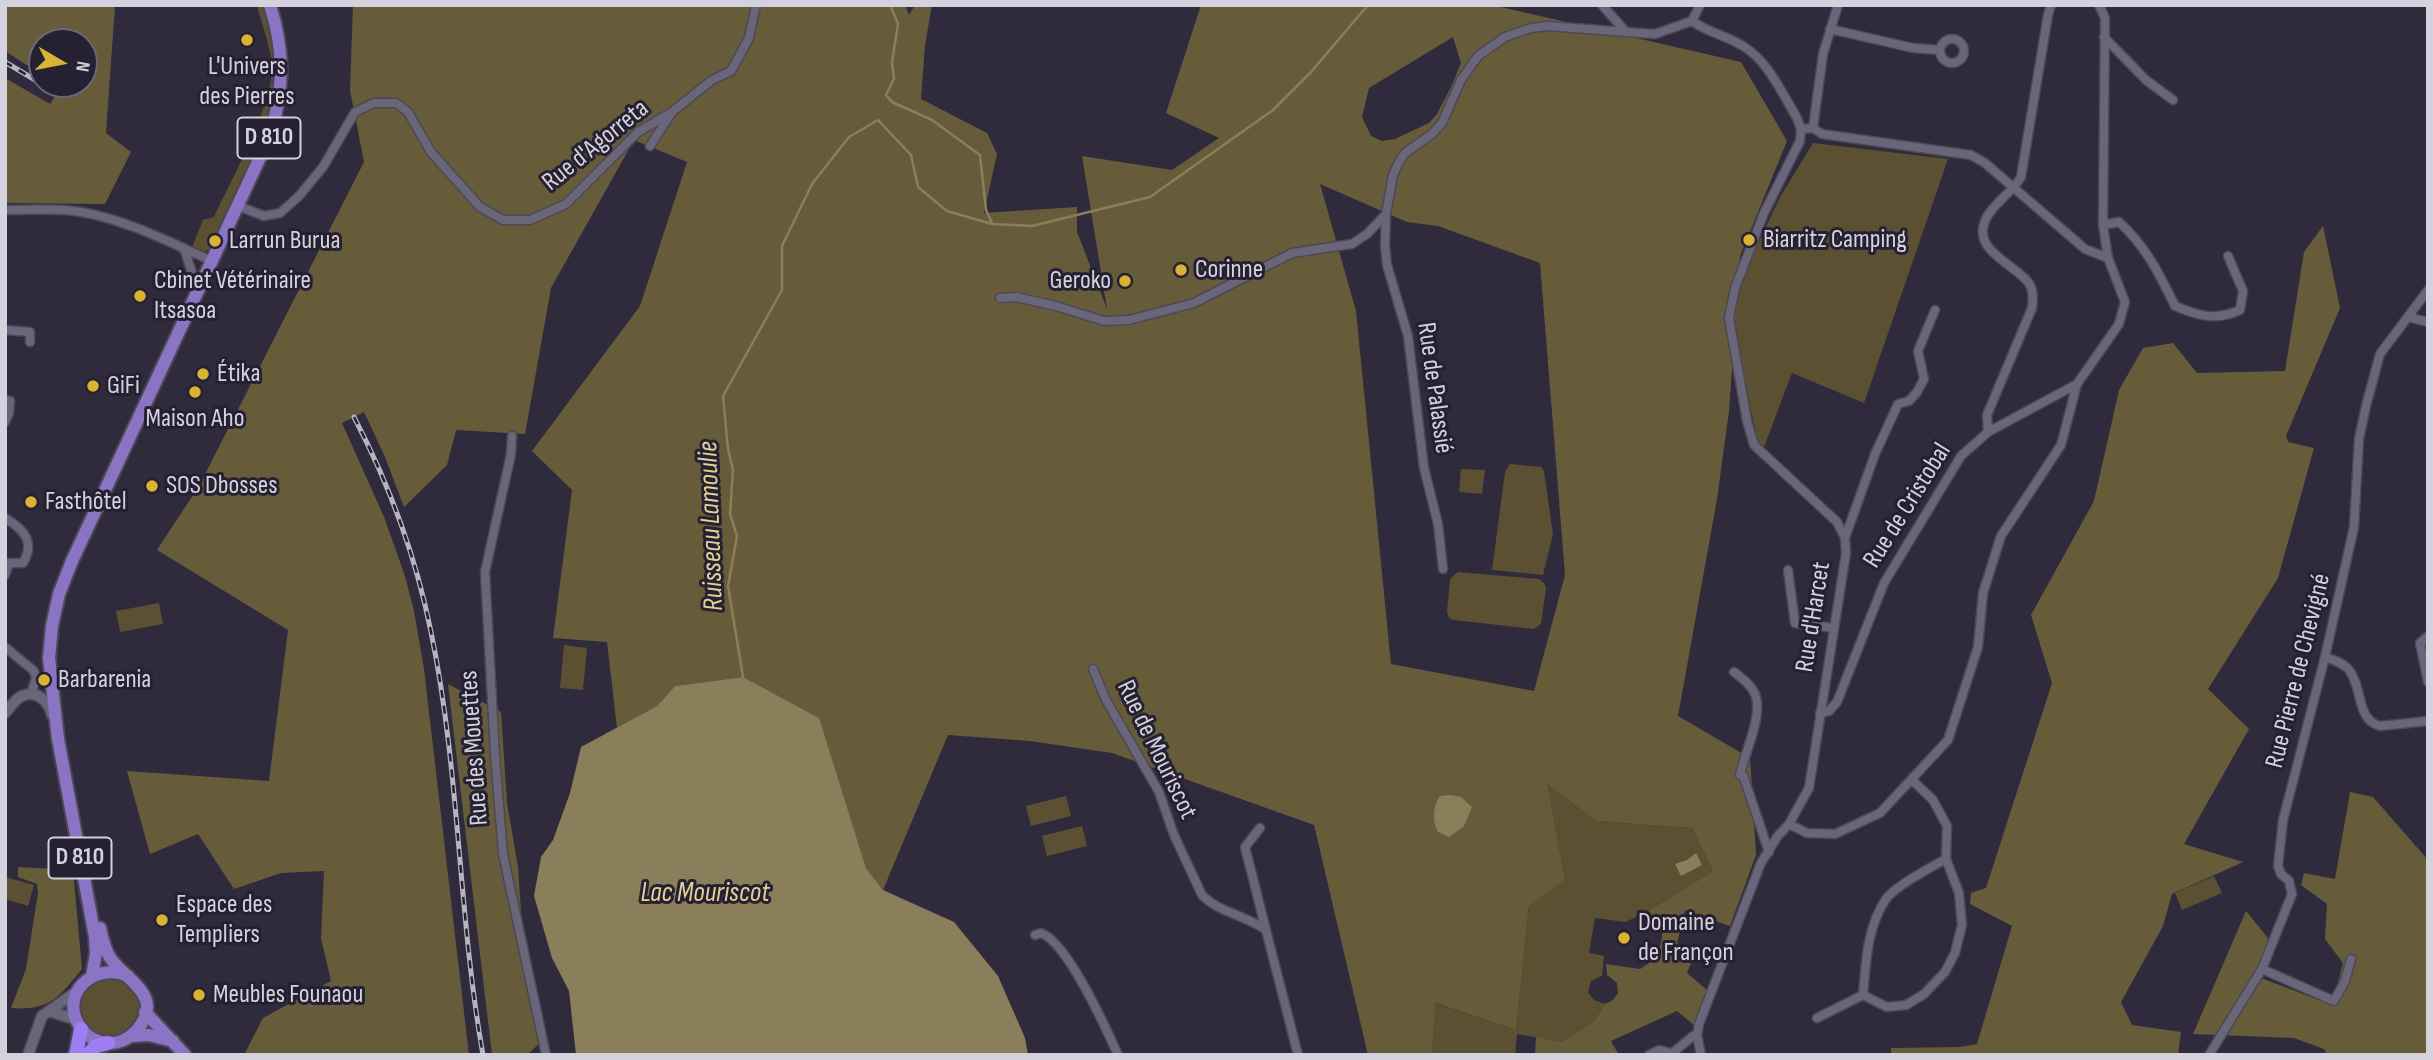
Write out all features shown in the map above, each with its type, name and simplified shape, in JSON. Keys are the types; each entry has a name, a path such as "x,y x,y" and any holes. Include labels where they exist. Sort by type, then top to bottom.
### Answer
{"highway":[{"path":"76,1055 79,1025"},
{"path":"88,1055 96,1046 108,1043"}],"main road":[{"name":"D 810","path":"128,976 108,956 98,924 53,685 49,658 52,626 59,594 72,561 270,136 281,91 279,44 270,5"},
{"name":"D 810","path":"53,685 58,739 95,937 96,953 92,976"},
{"path":"110,971 128,976 142,992 145,1012 138,1029 116,1043 89,1036 79,1025 74,1002 78,991 92,976 110,971"},
{"path":"145,1012 185,1055"},
{"path":"132,1035 149,1035 174,1041"}],"street":[{"name":"Rue d'Agorreta","path":"238,206 264,216 280,213 299,196 323,167 355,112 374,103 396,103 408,111 431,152 480,207 503,220 530,220 566,204 638,132 672,112 712,80 732,71 749,38 756,5"},
{"path":"1602,5 1626,32"},
{"path":"1700,5 1692,20 1701,28 1739,43 1756,56 1797,118 1801,130 1813,128 1822,134 1965,153 1985,163 2085,249 2108,258"},
{"path":"1813,128 1819,75 1838,5"},
{"path":"1988,432 1987,415 2034,299 2029,283 1992,250 1984,239 1982,227 1988,215 2014,190 2021,177 2051,5"},
{"name":"Rue de Cristobal","path":"1820,713 1829,711 1837,702 1884,583 1961,456 1988,432 2077,384 2119,324 2124,311 2123,294 2108,258 2103,225 2105,18 2099,5"},
{"name":"Rue de Palassié","path":"1443,569 1438,524 1424,468 1408,336 1387,265 1386,214 1393,175 1405,153 1432,134 1442,122 1471,63 1505,37 1531,27 1548,26 1655,34 1692,20"},
{"path":"1830,29 1899,46 1939,50"},
{"path":"2104,37 2146,80 2173,100"},
{"name":"Rue d'Agorreta","path":"650,146 672,112"},
{"name":"Rue d'Harcet","path":"1697,1035 1761,863 1777,837 1789,824 1809,788 1846,553 1845,538 1836,522 1754,445 1747,421 1730,318 1735,288 1768,205 1797,149 1801,130"},
{"path":"5,210 78,211 111,219 212,261"},
{"path":"1000,298 1016,297 1104,321 1116,322 1151,316 1194,303 1292,253 1352,244 1367,234 1386,214"},
{"path":"2103,225 2119,222 2133,234 2153,261 2175,306 2197,315 2225,317 2241,310 2243,291 2228,256"},
{"path":"184,248 198,292"},
{"name":"Rue Pierre de Chevigné","path":"2209,1055 2262,969 2292,894 2289,881 2281,874 2278,866 2283,820 2325,657 2354,527 2359,439 2366,405 2380,354 2428,290"},
{"path":"1845,538 1875,454 1898,404 1909,401 1924,379 1918,351 1935,310"},
{"path":"2408,317 2428,322"},
{"path":"5,330 30,332 30,342"},
{"path":"1789,824 1807,832 1835,834 1880,813 1948,740 1978,647 1983,593 2001,536 2061,445 2077,384"},
{"path":"5,400 9,401 9,413 5,422"},
{"name":"Rue des Mouettes","path":"512,436 511,454 485,572 495,755 503,854 546,1055"},
{"path":"5,518 23,529 27,537 26,560 23,564 9,563 5,575"},
{"path":"1788,570 1795,623 1833,628"},
{"path":"2428,636 2420,643 2428,682"},
{"path":"5,648 34,671 36,678 31,694"},
{"path":"2325,657 2344,665 2350,671 2366,716 2374,724 2380,726 2428,722"},
{"name":"Rue de Mouriscot","path":"1093,668 1106,700 1158,792 1174,835 1202,895 1208,901 1252,920 1266,930"},
{"path":"1734,672 1749,683 1757,698 1753,730 1740,775 1743,775 1769,852"},
{"path":"5,713 20,696 38,695 51,709 58,739"},
{"path":"1863,995 1888,1007 1906,1005 1924,994 1945,972 1955,953 1962,925 1959,893 1946,859 1947,826 1933,800 1912,780"},
{"path":"1259,828 1245,847 1298,1055"},
{"path":"1863,995 1869,936 1887,897 1920,873 1946,859"},
{"path":"1035,935 1041,933 1055,942 1096,1007 1118,1055"},
{"path":"2262,969 2334,1001 2346,981 2351,959"},
{"path":"28,1055 42,1016 78,991"},
{"path":"1817,1018 1863,995"},
{"path":"49,1011 79,1025"},
{"path":"1648,1055 1659,1050 1670,1054 1697,1035 1701,1055"}],"shaded area":[{"path":"5,5 115,5 106,133 131,152 105,204 5,203 5,78 28,91 28,98 40,98 50,104 54,98 98,98 98,28 28,28 28,66 5,51"},
{"path":"257,5 263,5 272,38 274,70 271,100 264,130 241,188 212,247 200,252 192,247 203,220 214,217 258,123 270,85 270,52"},
{"path":"353,5 905,5 909,15 915,5 932,5 925,45 921,99 987,133 997,154 984,213 1077,207 1077,232 1107,309 1082,156 1172,170 1219,138 1166,113 1201,5 1492,5 1741,62 1787,141 1740,256 1729,411 1717,499 1678,716 1750,758 1756,855 1730,926 1685,910 1677,943 1695,953 1687,973 1707,990 1694,1025 1677,1011 1611,1041 1619,1055 1535,1055 1536,1037 1562,1042 1594,1021 1605,1004 1613,1000 1618,993 1617,983 1607,975 1606,964 1640,969 1658,957 1663,931 1643,914 1713,871 1692,828 1596,821 1547,784 1565,879 1529,906 1516,1030 1435,1003 1432,1055 1368,1055 1314,825 1112,753 1030,741 948,735 883,890 866,868 818,718 743,677 675,686 657,706 617,728 607,642 553,638 572,490 532,451 640,306 687,162 634,140 551,288 525,434 456,430 447,465 404,507 364,412 342,423 384,517 414,611 424,669 469,1055 244,1055 263,1018 331,981 321,938 324,871 281,873 234,889 198,834 150,854 127,771 269,781 288,630 157,550 199,486 364,162 350,90","holes":["1453,37 1461,63 1437,114 1429,123 1395,139 1382,141 1371,136 1362,117 1369,88","1320,184 1407,222 1438,226 1540,263 1565,575 1534,691 1391,664 1356,311"]},
{"path":"1813,143 1948,159 1864,403 1792,373 1761,455 1732,328 1733,306 1780,197"},
{"path":"2323,226 2340,308 2286,436 2288,442 2314,448 2278,578 2208,689 2249,729 2184,844 2243,862 2172,894 2163,926 2121,1002 2132,1025 2181,1032 2178,1055 1891,1055 1891,1048 1960,1047 1977,1044 2012,926 1970,904 1971,893 1986,888 2052,683 2031,615 2094,501 2119,390 2143,348 2173,343 2197,373 2285,371 2304,252"},
{"path":"1510,464 1541,467 1544,471 1553,534 1543,575 1492,570 1505,472"},
{"path":"1461,469 1485,470 1482,494 1459,492"},
{"path":"1458,572 1539,579 1546,588 1541,624 1534,629 1449,618 1447,612 1450,579"},
{"path":"159,603 163,624 120,632 116,611"},
{"path":"564,645 587,648 583,690 560,688"},
{"path":"448,684 501,712 507,803 518,867 525,971 541,1042 527,1055 492,1055"},
{"path":"1546,783 1596,821 1692,828 1713,871 1643,914 1625,922 1595,918 1589,953 1604,956 1602,976 1591,981 1588,992 1594,1000 1605,1004 1594,1021 1562,1042 1517,1034 1515,1055 1432,1055 1434,1003 1516,1030 1529,906 1565,878"},
{"path":"2350,792 2373,797 2428,860 2428,1055 2327,1055 2324,1049 2294,1038 2193,1034 2246,911 2268,938 2261,978 2332,1005 2343,963 2325,939 2327,904 2301,885 2304,873 2335,879"},
{"path":"1066,796 1071,816 1031,826 1026,806"},
{"path":"1082,826 1087,846 1047,856 1042,836"},
{"path":"18,867 73,870 82,969 60,994 45,1004 11,1008 26,969 38,893 37,884 18,877"},
{"path":"2214,876 2222,893 2182,910 2175,893"},
{"path":"5,877 34,885 28,906 5,899"},
{"path":"95,978 125,979 132,988 139,1006 136,1018 128,1030 117,1035 105,1035 94,1031 85,1023 79,1013 78,1001 83,989"}],"water":[{"name":"Lac Mouriscot","path":"743,677 819,718 866,868 883,890 954,922 998,976 1025,1038 1028,1055 576,1055 569,991 552,958 534,896 541,857 553,840 570,793 581,747 657,706 675,686"},
{"path":"1440,796 1461,797 1472,807 1464,826 1449,837 1438,832 1434,814"},
{"path":"1696,853 1702,865 1681,876 1675,864"}],"waterway":[{"path":"890,5 898,24 892,62 894,79 886,95 892,102 932,120 980,155 986,210 992,223"},
{"name":"Ruisseau Lamoulie","path":"743,677 728,586 737,536 730,514 733,470 728,449 723,396 782,290 782,246 812,184 849,137 878,120 911,155 918,187 947,211 992,224 1032,226 1150,197 1273,110 1311,72 1368,5"}],"railway":[{"path":"5,62 28,76"},
{"path":"354,417 379,468 400,522 418,576 431,632 448,737 468,949 483,1055"}],"place":[{"name":"L'Univers des Pierres","path":"247,40"},
{"name":"Biarritz Camping","path":"1749,240"},
{"name":"Larrun Burua","path":"215,241"},
{"name":"Corinne","path":"1181,270"},
{"name":"Geroko","path":"1125,281"},
{"name":"Cbinet Vétérinaire Itsasoa","path":"140,296"},
{"name":"Étika","path":"203,374"},
{"name":"GiFi","path":"93,386"},
{"name":"Maison Aho","path":"195,392"},
{"name":"SOS Dbosses","path":"152,486"},
{"name":"Fasthôtel","path":"31,502"},
{"name":"Barbarenia","path":"44,680"},
{"name":"Espace des Templiers","path":"162,920"},
{"name":"Domaine de Françon","path":"1624,938"},
{"name":"Meubles Founaou","path":"199,995"}]}
